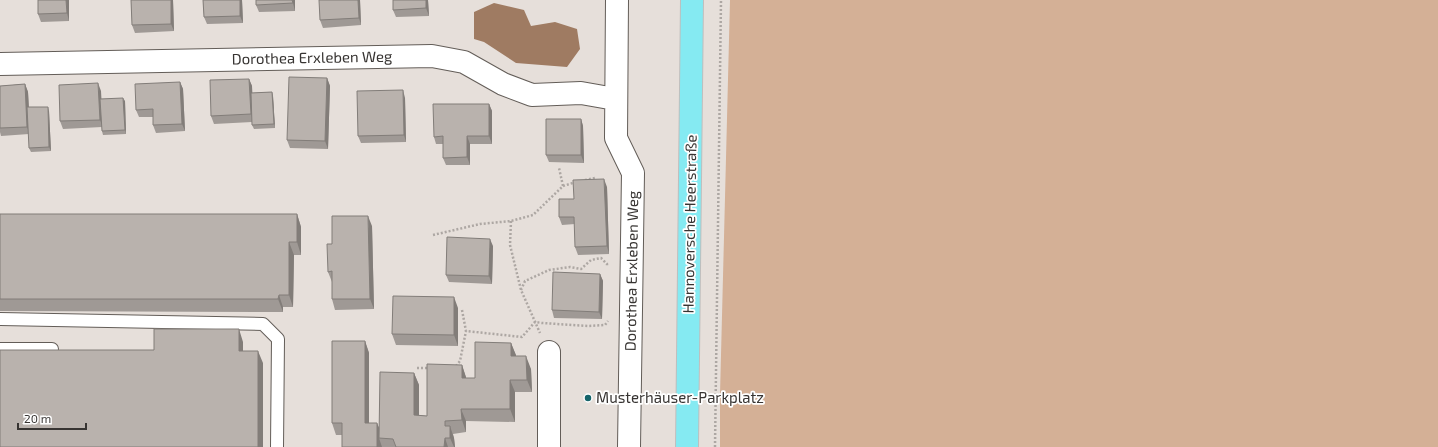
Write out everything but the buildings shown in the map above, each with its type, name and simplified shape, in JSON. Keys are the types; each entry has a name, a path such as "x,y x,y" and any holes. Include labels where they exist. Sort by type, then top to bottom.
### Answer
{"main road":[{"name":"Hannoversche Heerstraße","path":"687,447 692,0"}],"street":[{"name":"Dorothea Erxleben Weg","path":"617,0 615,99 616,138 633,173 629,447"},
{"name":"Dorothea Erxleben Weg","path":"0,64 432,56 464,62 503,84 532,95 581,93 615,99"},
{"path":"549,352 549,447"}],"lane":[{"path":"0,319 262,324 278,339 277,447"},
{"path":"0,349 52,349"}],"path":[{"path":"715,447 721,0"},
{"path":"559,168 563,186"},
{"path":"433,235 480,224 511,220 533,215 563,186 595,178"},
{"path":"511,220 510,245 521,290 549,352"},
{"path":"521,290 525,281 549,270 570,268 581,269 591,260 601,258 607,264 608,272"},
{"path":"456,367 460,361 466,331 462,310"},
{"path":"535,322 542,324 588,326 605,325 609,320"},
{"path":"466,331 522,337 535,322"},
{"path":"417,368 432,368"}],"shaded area":[{"path":"730,0 1438,0 1438,447 720,447"},
{"path":"494,3 524,10 531,26 555,22 577,29 580,49 567,67 516,63 484,42 474,39 474,12"}],"place":[{"name":"Musterhäuser-Parkplatz","path":"588,398"}]}
